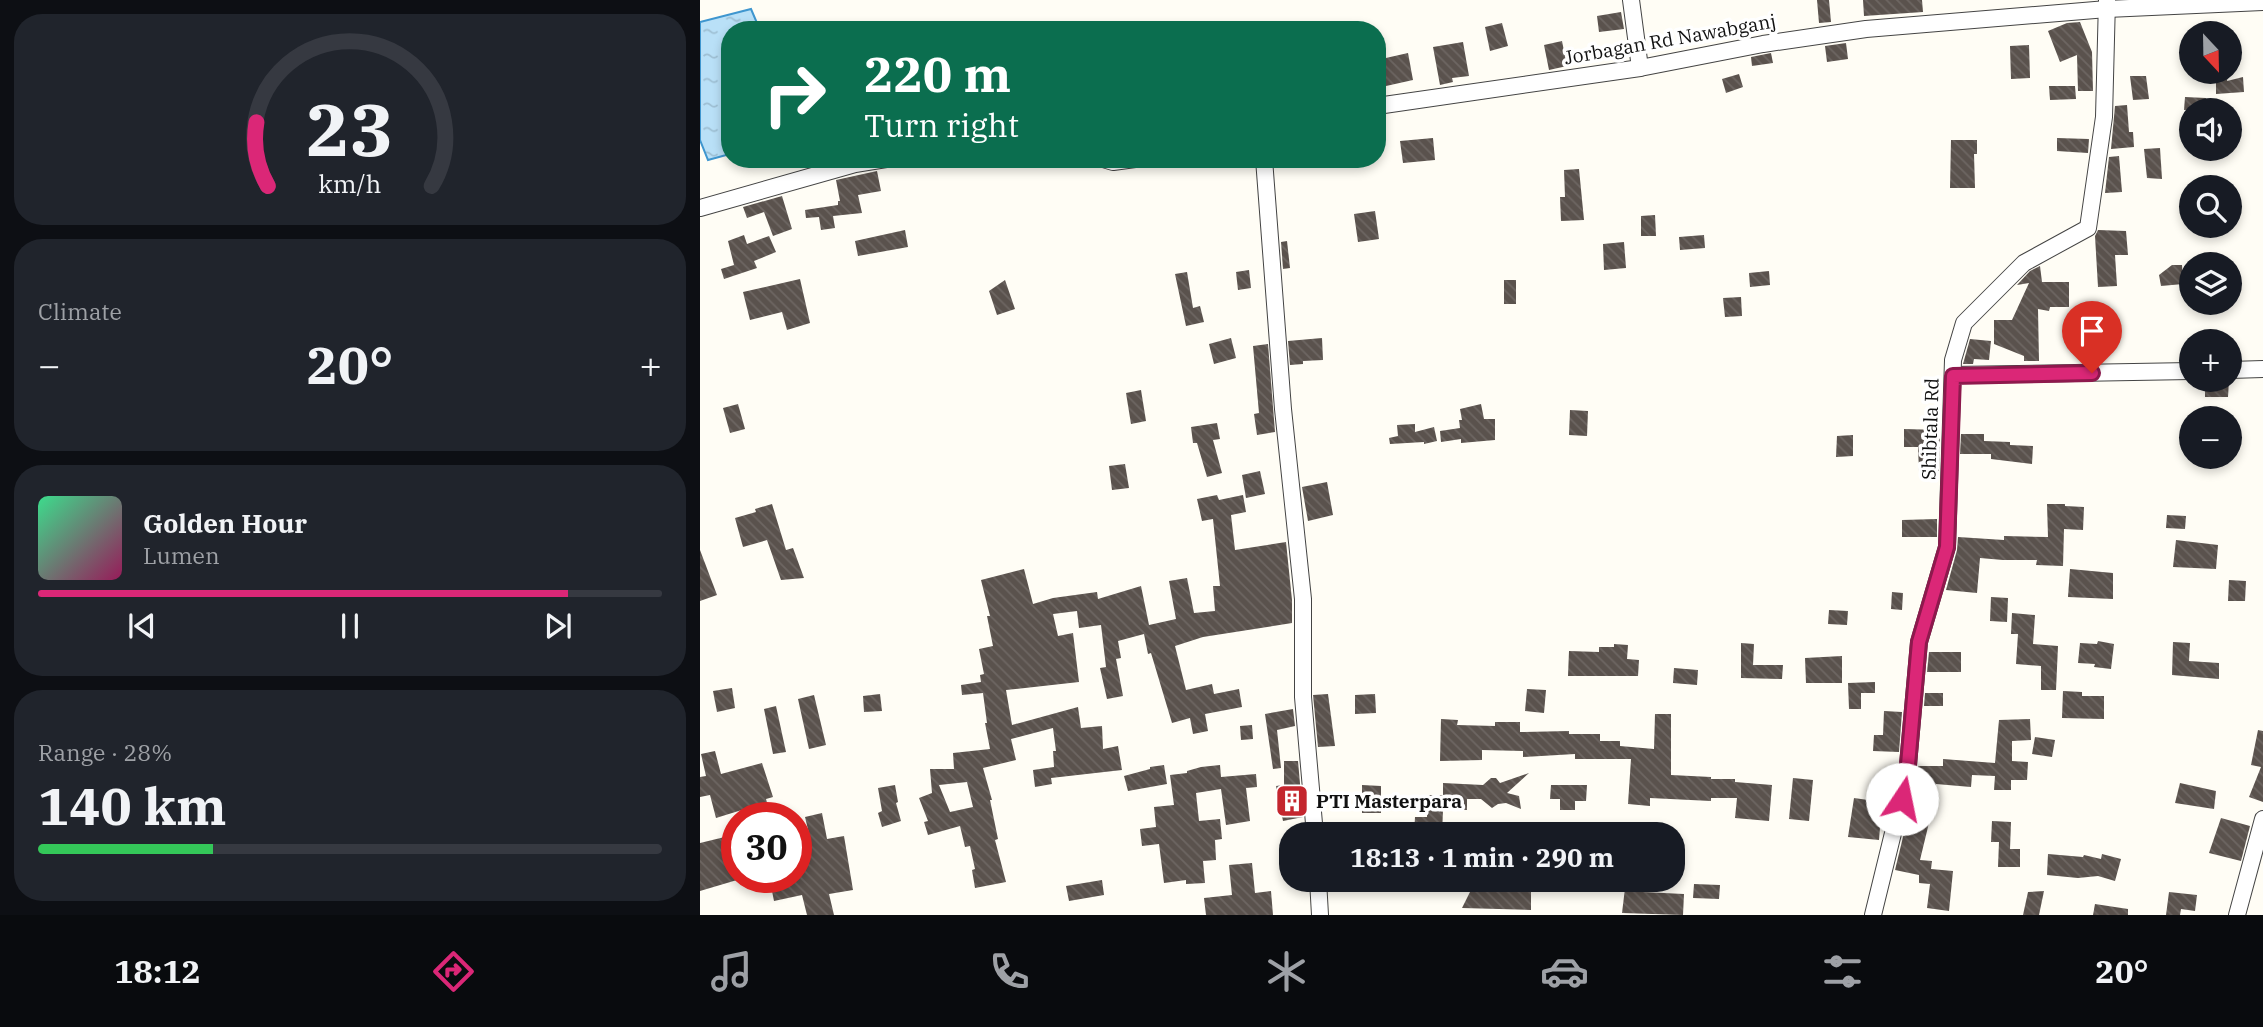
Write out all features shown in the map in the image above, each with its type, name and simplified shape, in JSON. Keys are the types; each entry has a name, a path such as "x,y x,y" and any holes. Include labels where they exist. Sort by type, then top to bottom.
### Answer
{"street":[{"path":"1631,0 1640,68"},
{"name":"Jorbagan Rd Nawabganj","path":"1386,105 1640,68 1763,44 1866,29 2107,4 2263,2"},
{"name":"Shibtala Rd","path":"1874,915 1907,776 1919,642 1947,547 1953,360 1964,323 2024,263 2088,228 2104,117 2107,4"},
{"path":"700,208 841,168"},
{"path":"1265,168 1283,409 1303,599 1303,697 1314,822"},
{"path":"2242,370 2263,369"},
{"path":"1953,376 2179,372"},
{"path":"2237,915 2263,818"},
{"path":"1319,892 1320,915"}],"water":[{"path":"751,9 756,21 721,21 721,156 708,160 700,140 700,22"}],"building":[{"path":"1817,0 1829,0 1831,22 1819,23"},
{"path":"1863,0 1922,0 1923,12 1864,16"},
{"path":"1621,12 1624,29 1599,32 1597,16"},
{"path":"2080,22 2092,52 2093,91 2078,91 2077,55 2060,62 2048,31 2067,23"},
{"path":"1502,23 1508,46 1490,51 1485,27"},
{"path":"1562,41 1567,66 1549,70 1544,45"},
{"path":"1463,42 1469,76 1452,78 1453,82 1440,85 1433,47"},
{"path":"1846,43 1848,59 1827,62 1825,46"},
{"path":"2029,45 2030,78 2011,79 2010,46"},
{"path":"1408,53 1413,80 1386,86 1386,58"},
{"path":"1771,53 1773,63 1752,66 1751,57"},
{"path":"1739,74 1743,87 1726,93 1722,79"},
{"path":"2130,76 2146,76 2149,99 2133,100"},
{"path":"2243,77 2244,92 2216,94 2216,84 2242,84"},
{"path":"2049,86 2075,86 2076,99 2050,100"},
{"path":"2127,105 2129,132 2133,132 2134,147 2111,149 2115,106"},
{"path":"1433,138 1435,160 1403,163 1400,141"},
{"path":"2057,138 2089,139 2088,153 2057,151"},
{"path":"1951,140 1977,140 1977,154 1974,154 1975,188 1950,188"},
{"path":"2160,148 2162,179 2147,178 2144,149"},
{"path":"2119,156 2122,192 2105,193 2109,157"},
{"path":"1579,169 1584,220 1561,221 1560,197 1565,197 1564,170"},
{"path":"877,171 881,191 858,195 862,213 833,216 835,228 821,230 819,217 806,218 805,210 838,205 840,201 836,180"},
{"path":"782,196 792,229 773,236 764,212 747,218 743,207"},
{"path":"1375,211 1379,239 1358,242 1354,214"},
{"path":"1655,215 1656,236 1641,236 1641,216"},
{"path":"905,230 908,247 858,256 855,241"},
{"path":"2098,230 2126,231 2128,255 2115,255 2117,286 2098,287 2095,236"},
{"path":"744,235 747,244 769,236 776,252 754,261 757,268 724,279 721,269 734,265 728,241"},
{"path":"1704,235 1705,248 1680,250 1679,237"},
{"path":"1287,241 1290,268 1283,269 1281,242"},
{"path":"1624,242 1626,268 1604,270 1603,244"},
{"path":"2172,265 2179,265 2179,284 2161,286 2159,275"},
{"path":"2040,266 2042,282 2069,282 2069,307 2050,307 2049,311 2038,309 2039,361 2024,361 2024,356 1994,344 1994,320 2012,320 2029,283 2017,285 2030,271"},
{"path":"1249,270 1251,288 1238,290 1236,272"},
{"path":"1769,271 1770,285 1750,287 1749,273"},
{"path":"1187,272 1193,308 1200,306 1204,322 1186,326 1175,274"},
{"path":"800,279 810,323 787,330 782,312 750,320 743,292"},
{"path":"1005,280 1015,309 997,315 989,291"},
{"path":"1504,280 1516,280 1516,304 1504,304"},
{"path":"1741,297 1742,316 1725,317 1723,298"},
{"path":"2084,329 2098,330 2096,361 2082,360"},
{"path":"1231,338 1236,358 1214,364 1209,344"},
{"path":"1322,338 1323,360 1290,365 1288,341"},
{"path":"1970,339 1991,341 1989,360 1974,359 1973,364 1963,364"},
{"path":"1268,344 1275,432 1257,435 1254,414 1259,413 1253,346"},
{"path":"1141,390 1146,421 1131,424 1126,393"},
{"path":"2205,392 2228,392 2228,397 2205,397"},
{"path":"738,404 745,429 730,433 723,408"},
{"path":"1481,404 1484,419 1495,419 1495,440 1461,443 1461,439 1441,442 1440,431 1460,428 1460,409"},
{"path":"1570,410 1588,411 1587,436 1569,435"},
{"path":"1217,423 1220,439 1213,440 1222,473 1207,477 1197,443 1193,443 1191,427"},
{"path":"1415,424 1415,432 1434,427 1437,441 1424,444 1390,444 1389,438 1398,436 1397,425"},
{"path":"1904,429 1940,430 1939,471 1919,471 1918,447 1904,447"},
{"path":"1961,434 1984,434 1984,441 2033,446 2032,464 1991,459 1991,454 1960,454"},
{"path":"1853,435 1853,456 1836,457 1837,436"},
{"path":"1125,464 1129,488 1112,490 1109,466"},
{"path":"1260,471 1265,494 1246,498 1242,475"},
{"path":"1327,482 1333,515 1308,521 1302,487"},
{"path":"1217,495 1219,500 1243,495 1246,512 1231,515 1235,550 1286,542 1292,623 1203,637 1175,646 1186,690 1212,684 1214,694 1239,689 1242,707 1205,714 1208,731 1193,734 1190,718 1172,723 1151,653 1148,654 1144,634 1118,641 1121,658 1116,659 1123,696 1107,699 1100,668 1106,667 1101,625 1079,628 1077,611 1053,614 1058,636 1073,633 1079,682 1006,690 1012,725 1078,707 1081,728 1102,726 1103,749 1118,746 1122,770 1051,778 1052,784 1035,787 1033,770 1054,767 1053,751 1056,751 1053,728 1011,739 1016,760 983,768 992,800 998,839 995,840 1006,882 975,888 972,870 975,869 970,846 965,847 960,826 928,835 924,822 928,821 919,798 932,793 930,769 954,769 953,753 990,749 983,693 962,695 961,685 981,682 980,675 984,674 979,649 993,646 987,616 990,616 981,580 1024,569 1033,604 1053,598 1097,592 1098,599 1141,586 1149,625 1176,619 1169,581 1187,578 1194,613 1215,611 1213,586 1220,586 1213,519 1202,521 1197,499","holes":["967,782 973,807 950,812 939,785"]},
{"path":"772,504 786,550 793,548 804,578 781,580 767,540 743,547 735,518"},
{"path":"2047,504 2084,507 2083,530 2064,529 2063,566 2036,565 2037,560 1980,558 1977,593 1946,590 1958,537 2004,540 2004,536 2048,537"},
{"path":"2167,515 2186,516 2185,529 2166,528"},
{"path":"1937,519 1937,537 1902,537 1902,520"},
{"path":"2176,540 2218,545 2216,569 2173,567"},
{"path":"700,550 717,595 700,601"},
{"path":"2070,569 2113,573 2113,599 2068,597"},
{"path":"2229,580 2246,581 2245,601 2228,601"},
{"path":"1892,592 1903,593 1902,610 1891,609"},
{"path":"1991,597 2008,598 2007,622 1990,621"},
{"path":"1829,610 1848,611 1847,625 1828,624"},
{"path":"2012,613 2035,615 2033,644 2058,646 2056,690 2041,690 2041,666 2016,664 2018,634 2011,634"},
{"path":"2098,641 2114,644 2111,669 2078,663 2080,643 2097,644"},
{"path":"2173,642 2190,643 2189,661 2219,663 2219,679 2172,675"},
{"path":"1741,643 1754,644 1753,665 1783,665 1782,679 1741,678"},
{"path":"1614,644 1628,645 1627,659 1639,660 1638,676 1568,676 1569,651 1599,652 1599,647 1614,647"},
{"path":"1929,652 1961,652 1961,672 1927,672"},
{"path":"1842,656 1842,683 1806,683 1805,658"},
{"path":"1674,668 1698,670 1697,685 1673,683"},
{"path":"1875,682 1875,693 1861,693 1861,709 1849,709 1848,683"},
{"path":"732,688 735,708 717,712 713,691"},
{"path":"1527,689 1546,690 1544,713 1525,711"},
{"path":"2063,691 2082,692 2082,696 2104,696 2104,719 2062,718"},
{"path":"1925,693 1943,693 1943,706 1924,706"},
{"path":"880,694 882,711 864,712 863,696"},
{"path":"1328,694 1335,746 1318,747 1313,695"},
{"path":"1375,694 1376,713 1355,714 1355,695"},
{"path":"814,695 826,745 809,749 798,699"},
{"path":"776,706 786,752 773,754 764,709"},
{"path":"1293,709 1295,726 1277,730 1281,768 1273,769 1265,714"},
{"path":"1884,711 1902,712 1899,752 1873,751 1874,735 1883,735"},
{"path":"1655,714 1671,714 1671,775 1735,779 1735,782 1772,785 1769,821 1735,818 1737,798 1711,798 1711,801 1650,798 1650,806 1628,804 1631,759 1575,759 1575,754 1523,757 1523,751 1482,750 1482,760 1440,761 1441,719 1458,720 1457,725 1495,726 1495,722 1520,722 1520,732 1569,731 1569,734 1600,734 1600,741 1620,741 1620,746 1654,749"},
{"path":"2030,719 2031,740 2012,741 2012,761 2028,762 2027,780 2011,780 2011,790 1994,790 1995,776 1972,775 1971,787 1936,784 1920,860 1932,861 1931,869 1953,871 1949,911 1927,908 1930,884 1919,883 1919,875 1895,870 1912,808 1918,766 1943,766 1943,759 1995,763 1999,720"},
{"path":"1252,725 1253,739 1241,740 1240,726"},
{"path":"2258,730 2263,731 2263,802 2249,797 2261,767 2251,765"},
{"path":"2035,737 2055,740 2052,757 2032,754"},
{"path":"715,751 721,774 762,763 773,797 766,799 767,802 721,802 721,816 716,818 710,795 700,797 700,777 706,776 701,754"},
{"name":"PTI Masterpara","path":"1284,761 1298,761 1303,817 1283,821 1276,786 1284,785"},
{"path":"1164,765 1167,784 1128,791 1124,776"},
{"path":"1220,765 1221,777 1256,774 1257,787 1246,788 1250,821 1226,825 1221,789 1196,793 1199,821 1220,819 1222,839 1215,840 1216,860 1203,861 1205,883 1186,884 1186,880 1164,883 1159,844 1142,846 1140,829 1156,827 1154,807 1174,805 1170,775"},
{"path":"1529,773 1507,793 1519,796 1521,809 1506,803 1492,808 1481,799 1467,799 1467,810 1443,810 1443,822 1415,822 1415,817 1427,817 1428,795 1443,795 1443,783 1483,785 1491,778 1496,778 1500,783"},
{"path":"1793,778 1813,780 1809,821 1789,819"},
{"path":"2180,783 2216,791 2214,809 2175,803"},
{"path":"895,785 901,821 882,827 878,813 882,811 878,788"},
{"path":"1362,785 1381,786 1381,813 1362,813"},
{"path":"1551,785 1587,785 1586,801 1575,801 1575,810 1560,810 1560,799 1550,799"},
{"path":"1854,798 1882,802 1879,840 1848,837"},
{"path":"822,813 827,839 844,836 853,890 829,894 834,915 807,915 802,895 774,901 772,893 812,893 812,815"},
{"path":"2221,818 2250,826 2241,861 2209,853"},
{"path":"1992,821 2011,822 2010,849 2020,849 2020,867 1998,867 1999,842 1991,842"},
{"path":"721,838 721,885 700,891 700,843"},
{"path":"2048,854 2084,855 2101,859 2102,854 2121,859 2115,881 2098,876 2078,878 2047,875"},
{"path":"1252,863 1255,893 1271,891 1273,915 1206,915 1204,898 1232,895 1229,865"},
{"path":"1102,880 1104,895 1069,901 1066,886"},
{"path":"1694,884 1720,885 1719,899 1693,898"},
{"path":"2044,891 2039,915 2023,915 2028,892"},
{"path":"1470,892 1531,892 1531,910 1462,908"},
{"path":"1625,892 1684,894 1683,915 1622,913"},
{"path":"2169,892 2197,895 2195,911 2181,909 2180,915 2166,915"},
{"path":"2095,904 2128,909 2128,915 2093,915"}],"place":[{"name":"PTI Masterpara","path":"1292,801"}],"route":[{"path":"1902,799 1907,776 1919,642 1947,547 1953,376 2092,373"}]}
